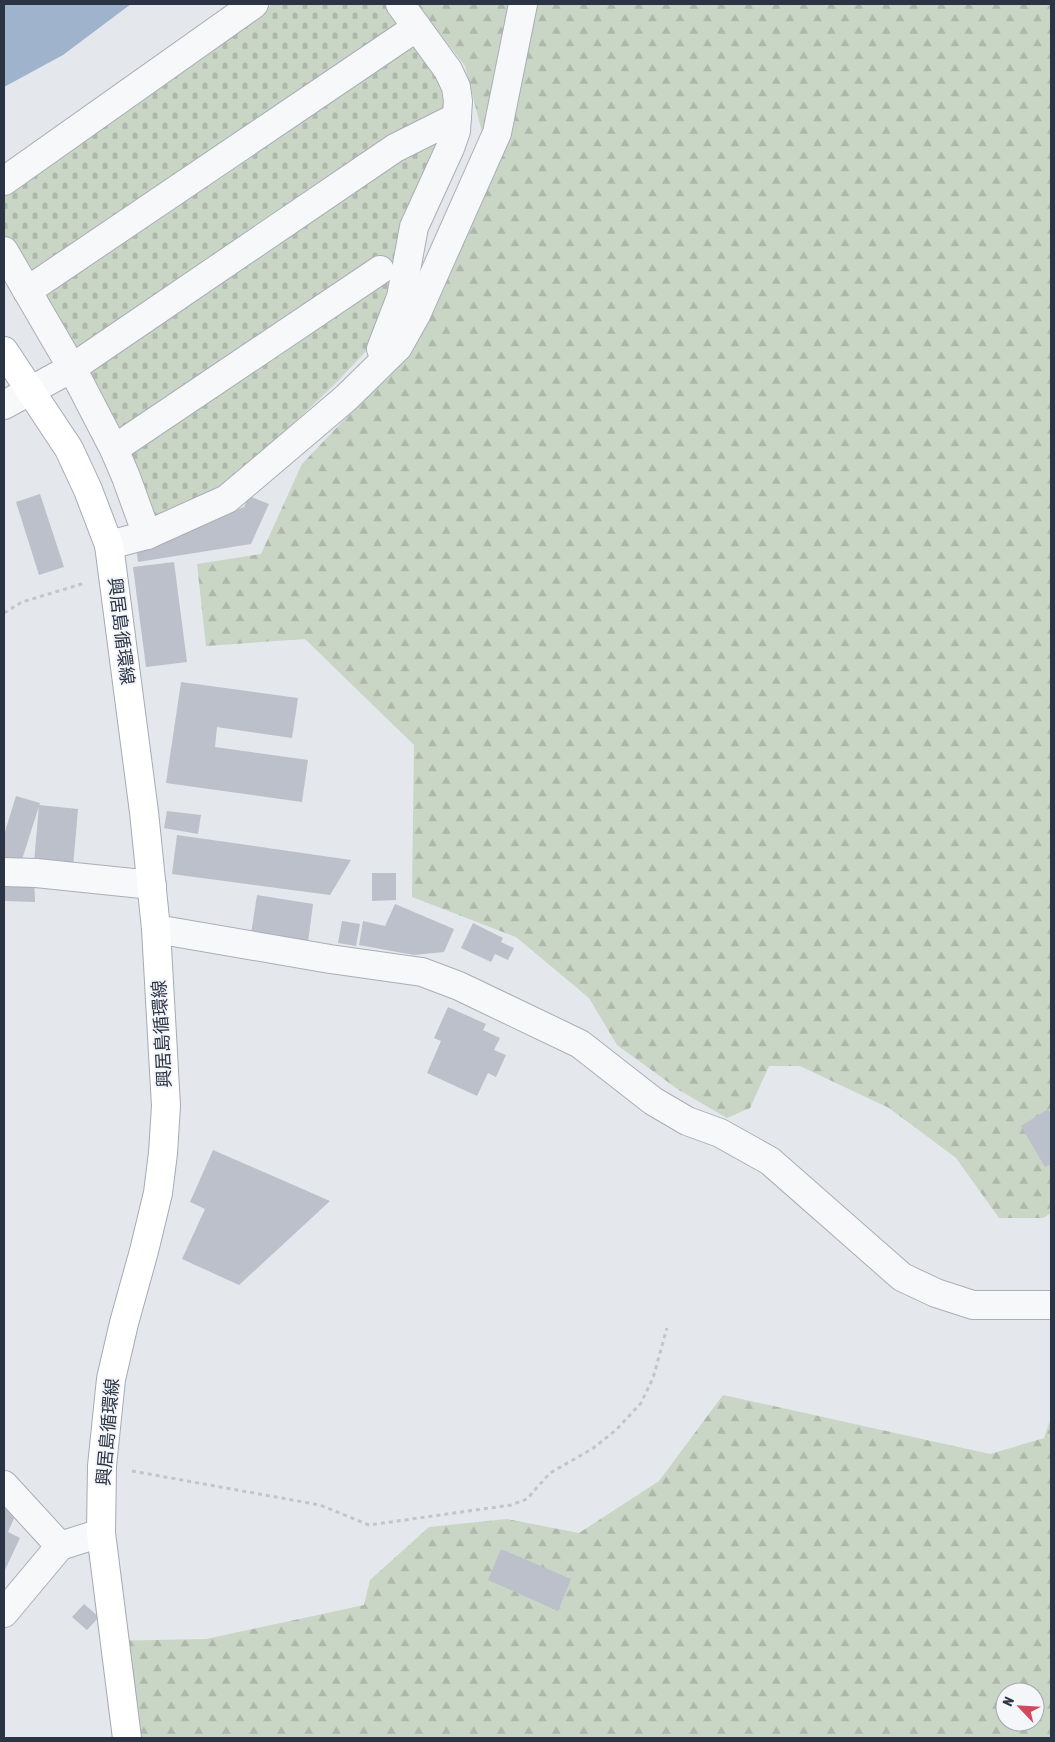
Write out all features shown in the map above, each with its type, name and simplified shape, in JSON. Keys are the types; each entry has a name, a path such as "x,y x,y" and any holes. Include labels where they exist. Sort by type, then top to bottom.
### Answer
{"main road":[{"name":"興居島循環線","path":"4,352 54,379 69,449 88,490 109,544 144,812 156,929 166,1106 163,1154 158,1193 111,1379 102,1466 101,1533 127,1738"}],"street":[{"path":"4,181 254,4"},
{"path":"365,379 389,331 401,297 414,227 456,131 458,101 456,87 448,70 400,4"},
{"path":"109,544 147,535 227,499 346,398 398,347 416,315 497,133 523,4"},
{"path":"27,290 417,27"},
{"path":"4,405 54,379 395,148 457,117"},
{"path":"4,251 27,290 54,379 114,449 126,476 147,535"},
{"path":"114,449 380,270"},
{"path":"4,872 36,873 152,884"},
{"path":"156,929 330,959 422,972 459,986 580,1044 653,1101 687,1120 720,1133 770,1161 902,1277 936,1293 973,1305 1051,1305"},
{"path":"4,1484 60,1546"},
{"path":"4,1613 60,1546 101,1533"}],"path":[{"path":"4,613 22,602 114,575"},
{"path":"102,1466 320,1505 369,1525 510,1505 527,1499 550,1473 592,1449 616,1430 641,1403 653,1378 667,1328"}],"green space":[{"path":"273,4 392,4 447,81 451,108 387,305 366,351 336,383 222,491 153,524 135,471 4,235 4,193"},
{"path":"417,4 1051,4 1051,1213 1043,1218 999,1218 956,1158 889,1108 800,1066 769,1066 750,1108 727,1118 679,1090 617,1045 589,998 516,937 412,897 414,745 305,639 206,646 197,564 261,554 302,464 364,399 492,171 465,66"},
{"path":"723,1395 990,1454 1044,1438 1051,1417 1051,1738 112,1738 101,1641 206,1639 364,1605 370,1580 429,1527 507,1519 579,1533 659,1481"}],"water":[{"path":"4,4 131,4 63,55 4,87"}],"building":[{"path":"40,494 64,567 39,575 16,502"},
{"path":"249,496 269,504 251,544 138,562 136,547 244,507"},
{"path":"174,562 187,662 146,667 133,567"},
{"path":"181,682 298,698 292,738 217,727 215,747 308,760 302,802 166,783"},
{"path":"16,796 40,803 20,866 4,861 4,835"},
{"path":"39,805 78,809 73,867 34,863"},
{"path":"167,811 201,815 198,834 164,828"},
{"path":"177,835 351,860 330,895 172,874"},
{"path":"372,873 396,873 396,900 372,901"},
{"path":"4,877 34,877 35,902 4,901"},
{"path":"257,895 313,904 308,942 251,934"},
{"path":"395,904 454,929 444,952 414,955 359,945 363,921 385,926"},
{"path":"342,921 360,924 356,946 338,943"},
{"path":"473,923 503,938 501,942 514,948 508,960 495,954 491,962 461,948"},
{"path":"448,1007 486,1024 483,1030 500,1038 494,1050 506,1055 496,1077 488,1073 477,1096 427,1073 441,1041 434,1038"},
{"path":"1048,1109 1051,1114 1051,1164 1045,1167 1021,1126"},
{"path":"213,1150 330,1201 239,1285 182,1259 205,1209 190,1202"},
{"path":"4,1506 15,1516 8,1532 20,1538 4,1572"},
{"path":"501,1549 571,1579 558,1611 488,1580"},
{"path":"84,1604 99,1617 87,1630 72,1617"}]}
